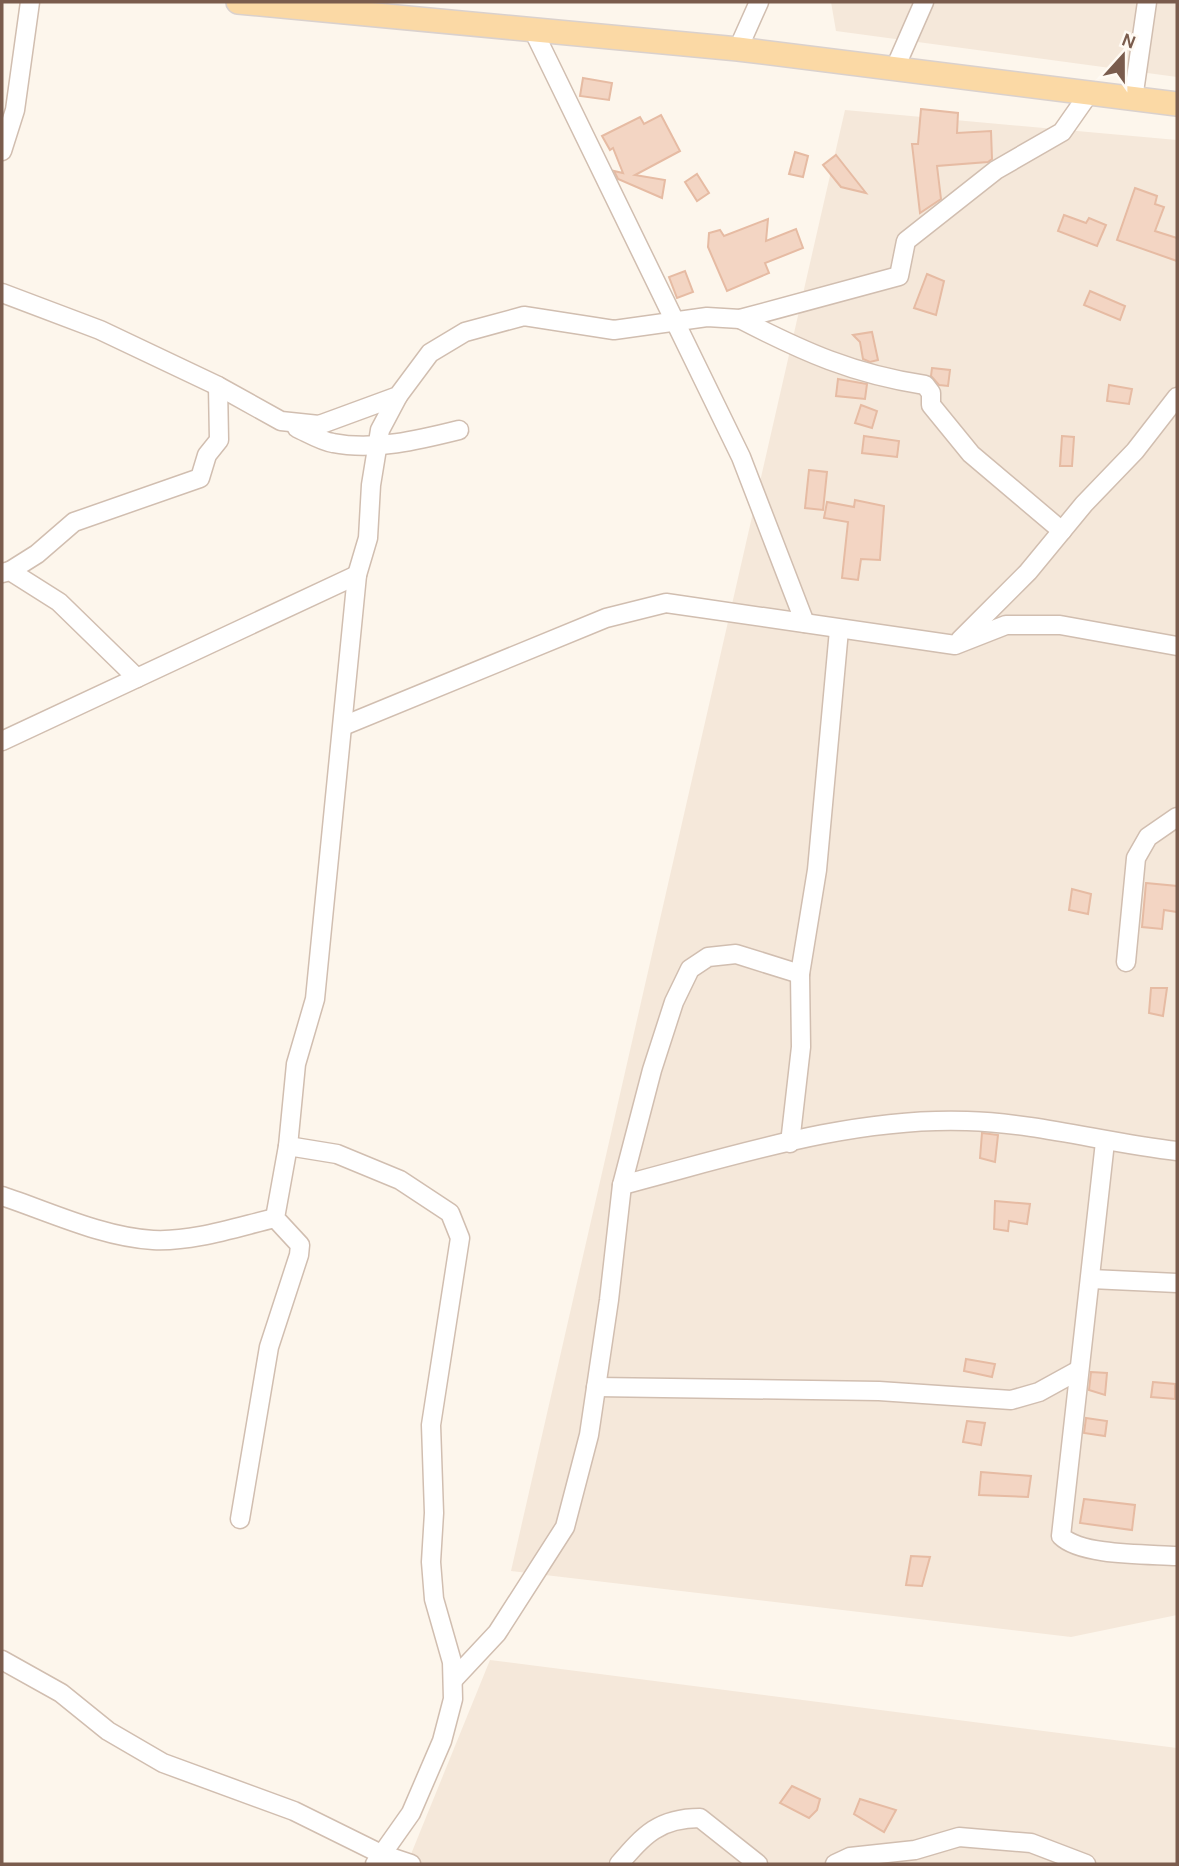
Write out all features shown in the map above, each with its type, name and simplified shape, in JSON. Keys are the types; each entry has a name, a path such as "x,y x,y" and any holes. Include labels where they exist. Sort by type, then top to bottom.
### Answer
{"main road":[{"path":"238,2 409,10 534,32 738,49 1177,104"}],"street":[{"path":"2,151 15,110 30,2"},
{"path":"738,49 759,2"},
{"path":"895,68 924,2"},
{"path":"1133,99 1147,2"},
{"path":"534,32 634,232 673,321 741,457 805,623"},
{"path":"740,320 899,276 906,241 996,170 1062,131 1090,92"},
{"path":"2,293 100,330 218,386 281,421 331,443 378,444 459,430"},
{"path":"275,1218 288,1146 296,1064 315,999 357,575 368,538 380,430 398,396 430,353 465,332 524,316 614,330 707,317 740,320 828,362 925,385 931,393 931,405 971,454 1062,531"},
{"path":"137,678 59,603 6,572 37,554 74,522 200,478 207,455 219,440 218,386"},
{"path":"281,421 319,425 398,396"},
{"path":"955,645 1028,572 1135,451 1177,397"},
{"path":"2,741 357,575"},
{"path":"343,726 606,618 666,603 955,645 1006,625 1060,625 1177,646"},
{"path":"790,1143 801,1047 800,974 817,870 839,630"},
{"path":"1126,962 1136,858 1148,837 1177,817"},
{"path":"453,1680 497,1633 565,1527 589,1435 622,1185 652,1070 674,1002 690,969 708,957 736,954 800,974"},
{"path":"622,1185 846,1130 967,1121 1177,1151"},
{"path":"1105,1142 1061,1536 1068,1544 1086,1548 1177,1556"},
{"path":"288,1146 337,1154 400,1180 450,1213 460,1238 431,1425 434,1513 431,1562 434,1599 452,1662 453,1699 442,1741 411,1813 378,1859"},
{"path":"2,1196 114,1233 154,1240 219,1232 275,1218"},
{"path":"240,1519 269,1347 300,1245 275,1218"},
{"path":"1091,1279 1177,1283"},
{"path":"596,1387 866,1390 1011,1401 1039,1392 1079,1370"},
{"path":"2,1660 61,1693 108,1731 163,1763 294,1811 378,1859 411,1864"},
{"path":"619,1864 659,1825 683,1818 699,1818 758,1864"},
{"path":"835,1864 850,1857 915,1850 958,1837 1031,1843 1086,1864"}],"shaded area":[{"path":"831,2 1177,2 1177,77 836,31"},
{"path":"845,110 1177,140 1177,1615 1071,1637 511,1571"},
{"path":"490,1660 1177,1748 1177,1864 407,1864"}],"building":[{"path":"583,78 612,83 609,100 580,96"},
{"path":"921,109 958,113 957,133 991,131 992,159 988,162 937,166 941,199 920,213 912,144 918,144"},
{"path":"661,115 680,151 635,175 665,180 662,198 618,179 614,171 623,173 613,148 610,150 602,136 640,117 644,124"},
{"path":"795,152 808,156 803,177 789,174"},
{"path":"836,155 866,193 841,187 823,165"},
{"path":"697,174 709,193 697,201 685,182"},
{"path":"1135,188 1157,196 1155,204 1164,207 1155,231 1177,238 1177,261 1117,240"},
{"path":"1064,215 1086,223 1089,218 1106,225 1097,246 1058,231"},
{"path":"768,219 766,241 796,229 803,248 765,263 769,273 727,291 708,247 709,233 720,230 724,236"},
{"path":"685,271 693,292 677,298 669,277"},
{"path":"927,274 944,281 936,315 914,308"},
{"path":"1090,291 1125,306 1120,320 1084,305"},
{"path":"872,332 878,360 870,362 863,359 860,342 853,335"},
{"path":"932,368 950,370 948,386 939,385 931,376"},
{"path":"838,379 867,384 865,399 836,396"},
{"path":"1109,385 1132,389 1129,404 1107,401"},
{"path":"861,405 877,411 872,428 855,423"},
{"path":"864,436 899,441 897,457 862,453"},
{"path":"1062,436 1074,437 1072,466 1060,466"},
{"path":"809,470 827,472 823,510 805,508"},
{"path":"855,500 884,506 880,560 861,559 858,580 842,578 848,522 824,518 827,502 854,507"},
{"path":"1146,883 1177,886 1177,912 1164,910 1162,929 1142,927"},
{"path":"1072,889 1091,894 1088,914 1069,910"},
{"path":"1151,988 1167,988 1163,1016 1149,1013"},
{"path":"982,1133 998,1135 995,1162 980,1158"},
{"path":"995,1201 1030,1204 1027,1224 1009,1221 1008,1231 994,1229"},
{"path":"966,1359 995,1364 992,1377 964,1371"},
{"path":"1091,1372 1107,1373 1105,1395 1089,1390"},
{"path":"1153,1382 1175,1384 1175,1399 1151,1397"},
{"path":"1086,1418 1107,1421 1105,1436 1084,1433"},
{"path":"967,1421 985,1423 981,1445 963,1442"},
{"path":"981,1472 1031,1476 1028,1497 979,1495"},
{"path":"1084,1499 1135,1505 1132,1530 1080,1523"},
{"path":"911,1556 930,1557 922,1586 906,1585"},
{"path":"792,1786 820,1799 817,1810 809,1818 780,1803"},
{"path":"860,1799 896,1810 884,1832 854,1814"}]}
